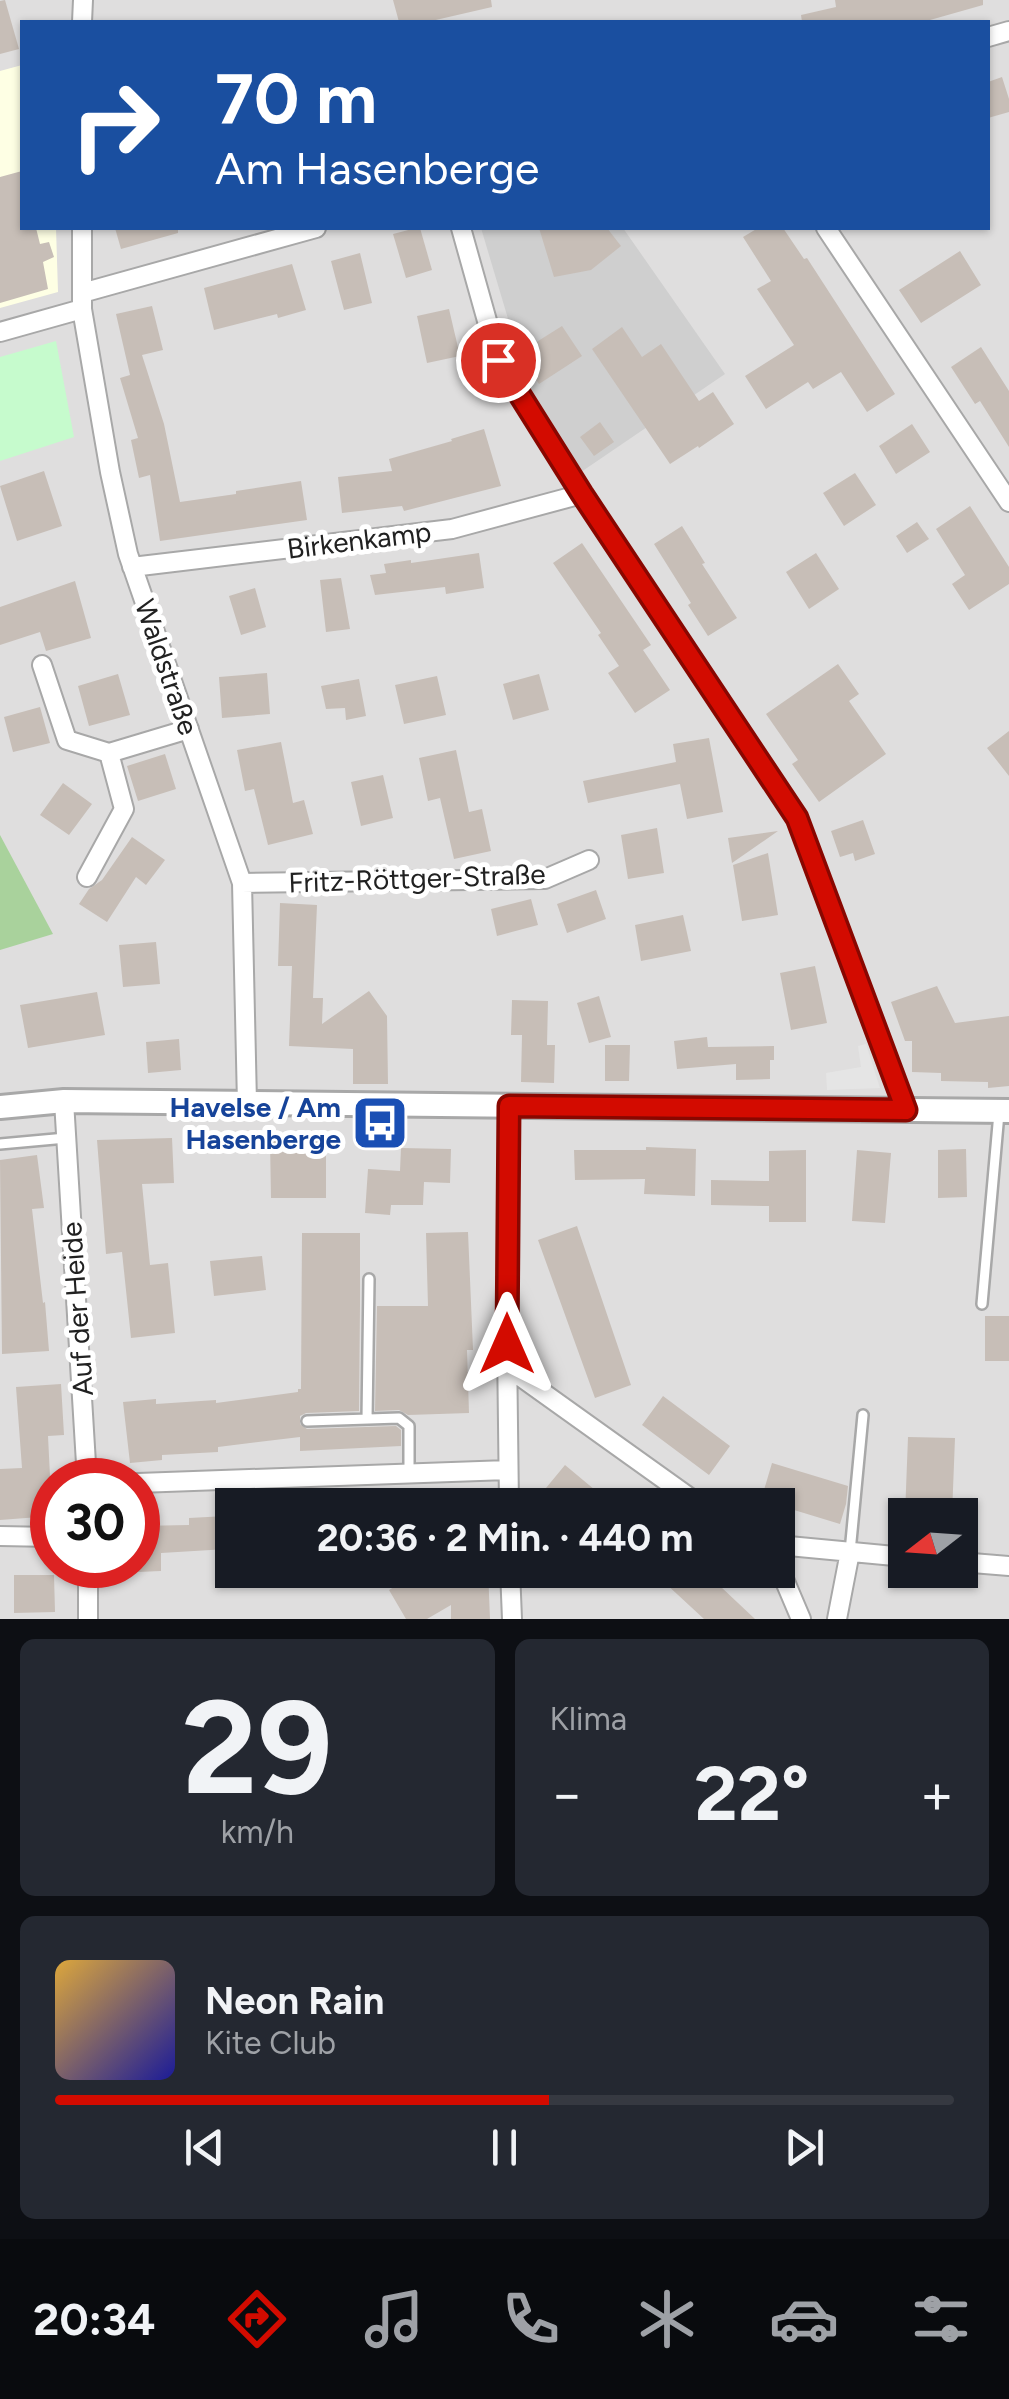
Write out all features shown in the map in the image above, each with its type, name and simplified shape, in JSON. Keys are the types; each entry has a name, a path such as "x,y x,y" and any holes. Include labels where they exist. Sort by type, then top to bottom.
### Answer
{"street":[{"name":"Waldstraße","path":"82,230 82,301 110,472 132,567 242,882 247,1103"},
{"path":"0,332 82,301 310,230"},
{"path":"461,230 498,360 797,818 906,1110"},
{"path":"827,230 1009,502"},
{"name":"Birkenkamp","path":"132,567 452,529 582,494"},
{"path":"42,665 67,740 109,753 189,729"},
{"path":"87,877 124,810 109,753"},
{"name":"Fritz-Röttger-Straße","path":"242,882 544,879 589,860"},
{"path":"0,1107 64,1101 1004,1111"},
{"name":"Auf der Heide","path":"64,1101 86,1458"},
{"path":"509,1106 509,1488"},
{"path":"507,1367 676,1488"},
{"path":"160,1482 508,1470"},
{"path":"0,1536 30,1537"},
{"path":"795,1547 888,1556"},
{"path":"836,1619 850,1552"},
{"path":"978,1563 1009,1566"},
{"path":"88,1588 88,1619"},
{"path":"511,1588 512,1619"},
{"path":"788,1588 801,1619"}],"lane":[{"path":"982,1304 1004,1111"},
{"path":"0,1144 66,1138"},
{"path":"368,1419 370,1279"},
{"path":"850,1552 863,1414"},
{"path":"307,1421 405,1420 409,1426 409,1474"}],"shaded area":[{"path":"0,0 1009,0 1009,1619 0,1619"},
{"path":"20,66 20,230 56,230 58,292 0,308 0,71"},
{"path":"482,230 624,230 725,374 581,472 509,360 502,333 509,322"},
{"path":"866,1044 880,1088 827,1090 826,1073 861,1067 858,1046"}],"green space":[{"path":"56,341 74,437 0,461 0,357"},
{"path":"0,835 53,934 0,950"}],"building":[{"path":"5,0 19,49 0,54 0,1"},
{"path":"393,0 491,0 492,7 436,20 398,20"},
{"path":"835,0 983,0 983,5 930,20 802,20 801,15 836,7"},
{"path":"1002,77 1009,112 990,117 990,81"},
{"path":"20,172 20,230 36,230 40,244 49,242 54,257 43,262 48,289 0,303 0,177"},
{"path":"116,230 178,230 178,233 121,249"},
{"path":"421,230 432,270 406,278 393,234"},
{"path":"540,230 609,230 621,246 591,270 554,277"},
{"path":"755,230 784,230 807,258 895,394 867,412 841,372 813,389 808,382 766,409 745,376 794,345 757,289 771,281 743,237"},
{"path":"960,251 981,285 921,323 899,290"},
{"path":"360,253 372,303 344,310 331,261"},
{"path":"292,264 306,310 214,330 204,288"},
{"path":"152,306 163,350 142,355 164,424 180,502 301,481 307,520 160,541 150,475 139,478 131,440 138,438 120,378 130,375 116,314"},
{"path":"449,309 460,356 427,363 417,316"},
{"path":"562,326 582,356 539,384 519,353"},
{"path":"622,327 642,357 661,344 699,401 713,392 734,424 670,464 592,349"},
{"path":"981,347 1009,391 1009,447 980,401 975,404 951,367"},
{"path":"600,422 614,442 594,456 580,437"},
{"path":"912,424 930,452 896,474 879,446"},
{"path":"484,429 501,486 404,511 402,506 342,513 338,477 392,471 389,459"},
{"path":"44,471 62,526 17,541 0,486"},
{"path":"855,473 876,505 844,526 823,493"},
{"path":"970,506 1009,567 1009,584 969,610 952,584 965,575 936,529"},
{"path":"917,522 929,539 907,553 896,536"},
{"path":"682,526 737,618 708,636 654,544"},
{"path":"582,543 651,645 643,650 670,690 635,713 608,673 619,666 598,635 601,633 553,563"},
{"path":"479,553 484,588 446,594 445,587 375,595 370,575 386,573 384,564"},
{"path":"816,553 839,589 809,609 786,572"},
{"path":"341,578 350,629 326,632 320,580"},
{"path":"75,581 91,638 46,651 40,632 0,645 0,607"},
{"path":"255,588 266,627 241,635 229,596"},
{"path":"838,664 859,694 849,701 886,754 819,802 792,764 798,760 766,714"},
{"path":"267,673 270,714 222,718 219,677"},
{"path":"118,674 130,715 89,726 78,686"},
{"path":"539,674 549,710 513,720 503,684"},
{"path":"437,676 446,715 404,724 395,685"},
{"path":"359,679 366,716 346,720 345,708 326,709 321,686"},
{"path":"40,707 50,743 13,752 4,717"},
{"path":"1009,731 1009,776 987,748"},
{"path":"709,738 723,812 687,819 680,784 588,803 583,781 676,762 673,744"},
{"path":"281,742 293,803 304,800 313,834 268,845 254,789 245,791 237,750"},
{"path":"456,750 469,812 482,809 491,851 454,859 440,798 428,801 419,758"},
{"path":"165,754 176,789 138,801 127,766"},
{"path":"383,775 393,818 361,826 351,782"},
{"path":"63,783 92,804 69,835 40,815"},
{"path":"863,820 875,854 855,861 853,853 840,857 831,831"},
{"path":"657,828 664,873 628,879 621,835"},
{"path":"778,831 732,863 728,838"},
{"path":"132,837 165,860 146,885 136,877 107,922 79,904 89,889 102,880"},
{"path":"768,853 778,915 742,921 733,865"},
{"path":"596,890 606,919 567,933 557,904"},
{"path":"531,899 538,925 497,936 491,909"},
{"path":"280,903 317,905 313,998 323,998 322,1024 369,991 387,1016 388,1084 353,1084 353,1049 289,1046 292,966 278,966"},
{"path":"683,915 691,951 641,961 635,925"},
{"path":"156,942 160,984 123,987 119,945"},
{"path":"815,966 827,1023 791,1030 780,973"},
{"path":"937,986 955,1023 1009,1016 1009,1086 988,1088 988,1082 941,1081 941,1073 912,1072 912,1041 905,1041 891,1002"},
{"path":"97,992 105,1035 28,1048 20,1005"},
{"path":"599,996 611,1037 589,1043 577,1003"},
{"path":"512,1000 548,1001 547,1045 555,1045 554,1083 521,1082 522,1035 511,1035"},
{"path":"707,1037 708,1047 774,1046 770,1079 736,1080 736,1064 677,1069 674,1041"},
{"path":"179,1039 181,1070 148,1073 146,1042"},
{"path":"605,1045 630,1045 629,1081 605,1081"},
{"path":"172,1138 174,1183 142,1184 150,1265 168,1263 175,1333 131,1338 122,1252 106,1254 97,1140"},
{"path":"326,1140 326,1198 271,1198 270,1141"},
{"path":"401,1148 451,1149 450,1183 424,1182 423,1205 391,1205 390,1215 365,1213 368,1169 400,1171"},
{"path":"696,1149 695,1196 644,1194 645,1179 575,1180 574,1150"},
{"path":"966,1149 967,1197 938,1198 938,1150"},
{"path":"806,1150 806,1222 769,1222 769,1206 711,1205 711,1180 769,1181 769,1151"},
{"path":"857,1150 891,1153 885,1223 852,1221"},
{"path":"37,1155 44,1208 32,1209 49,1351 2,1354 0,1160"},
{"path":"577,1226 631,1385 595,1398 538,1240"},
{"path":"468,1232 473,1350 467,1350 469,1413 408,1415 399,1410 375,1411 377,1306 428,1306 426,1233"},
{"path":"302,1233 360,1233 359,1411 306,1413 300,1416 300,1424 307,1429 396,1426 401,1430 401,1446 300,1451 300,1437 218,1447 218,1452 162,1455 162,1460 129,1458 123,1402 156,1399 156,1404 216,1403 301,1389"},
{"path":"262,1256 266,1290 214,1296 210,1261"},
{"path":"985,1316 1009,1316 1009,1361 985,1361"},
{"path":"61,1384 64,1435 48,1436 49,1458 30,1458 30,1518 0,1520 0,1469 22,1468 16,1387"},
{"path":"663,1396 730,1446 709,1475 642,1425"},
{"path":"908,1437 955,1438 953,1498 906,1498"},
{"path":"772,1463 848,1486 840,1524 795,1510 795,1488 765,1488"},
{"path":"565,1465 593,1488 546,1488"},
{"path":"215,1517 215,1550 161,1553 160,1571 160,1526 189,1525 189,1518"},
{"path":"14,1575 30,1575 30,1588 54,1588 55,1612 14,1613"},
{"path":"489,1588 490,1619 451,1619 451,1605 427,1619 406,1619 389,1590"},
{"path":"670,1588 722,1588 755,1619 704,1619"}],"place":[{"name":"Havelse / Am Hasenberge","path":"380,1123"}],"route":[{"path":"498,360 797,818 906,1110 509,1106 507,1344"}]}
